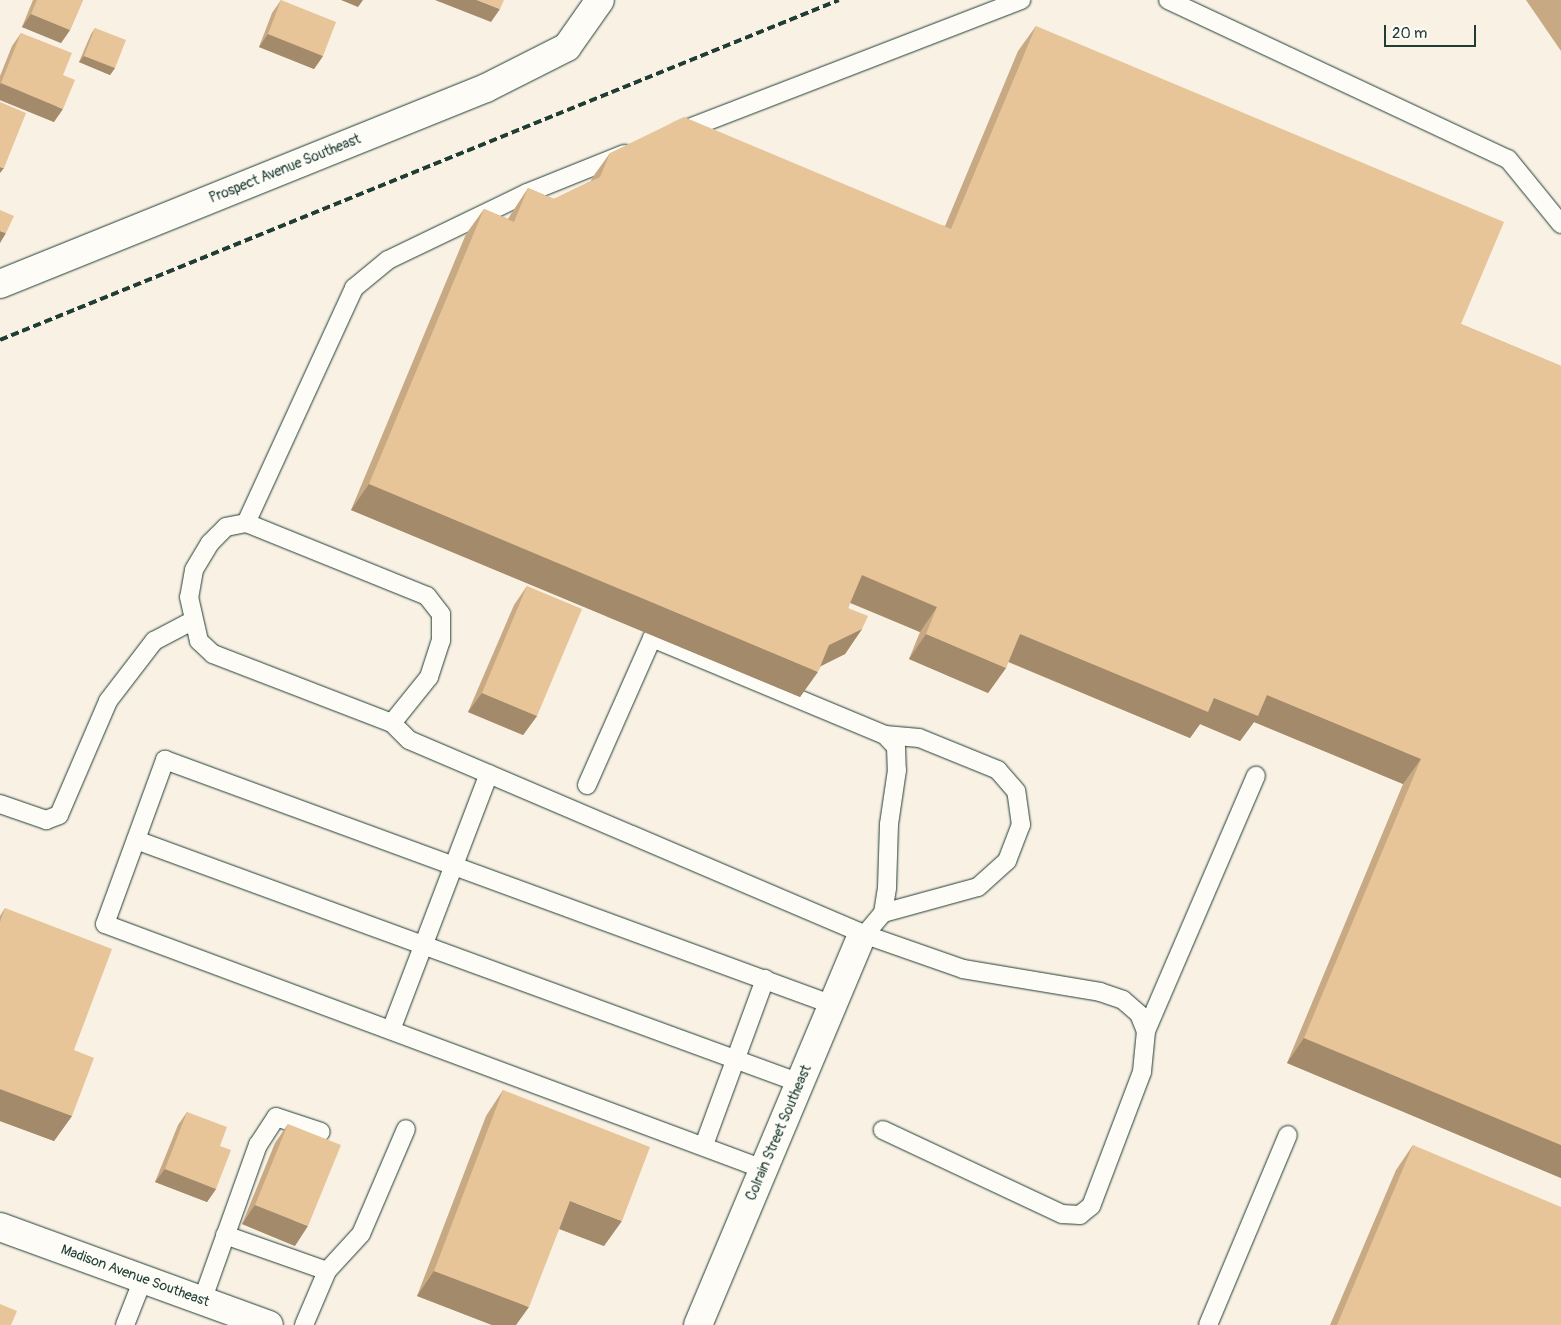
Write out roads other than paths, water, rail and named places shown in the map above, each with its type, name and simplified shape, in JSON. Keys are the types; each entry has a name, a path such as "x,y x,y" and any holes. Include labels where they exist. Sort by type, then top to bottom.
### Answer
{"street":[{"name":"Prospect Avenue Southeast","path":"0,284 486,88 567,47 600,0"},
{"name":"Colrain Street Southeast","path":"698,1325 863,937"},
{"name":"Madison Avenue Southeast","path":"0,1227 269,1325"}],"lane":[{"path":"666,137 952,23 1021,0"},
{"path":"1168,0 1508,159 1561,224"},
{"path":"246,524 354,288 397,256 527,193 638,148"},
{"path":"392,724 429,677 441,642 436,608 428,596 246,524 226,527 198,564 189,597 192,621 199,641 213,654 392,724 409,740 863,937 963,969 1100,992 1123,1000 1140,1014 1146,1031"},
{"path":"0,804 46,820 59,815 113,694 154,641 192,621"},
{"path":"587,785 652,638 885,736 919,738 998,770 1016,790 1021,825 1007,861 978,887 883,913"},
{"path":"863,937 883,913 897,770 896,746 885,736"},
{"path":"763,1169 704,1145 105,924 165,760 453,868 833,1005"},
{"path":"392,1030 489,774"},
{"path":"883,1130 1062,1214 1080,1215 1091,1206 1142,1072 1146,1031 1256,776"},
{"path":"136,840 800,1083"},
{"path":"704,1145 765,979"},
{"path":"202,1300 258,1144 276,1116 321,1132"},
{"path":"304,1325 327,1271 361,1234 406,1129"},
{"path":"1208,1325 1288,1136"},
{"path":"225,1235 327,1271"},
{"path":"125,1325 143,1279"}],"railway":[{"path":"0,340 839,0"}]}
